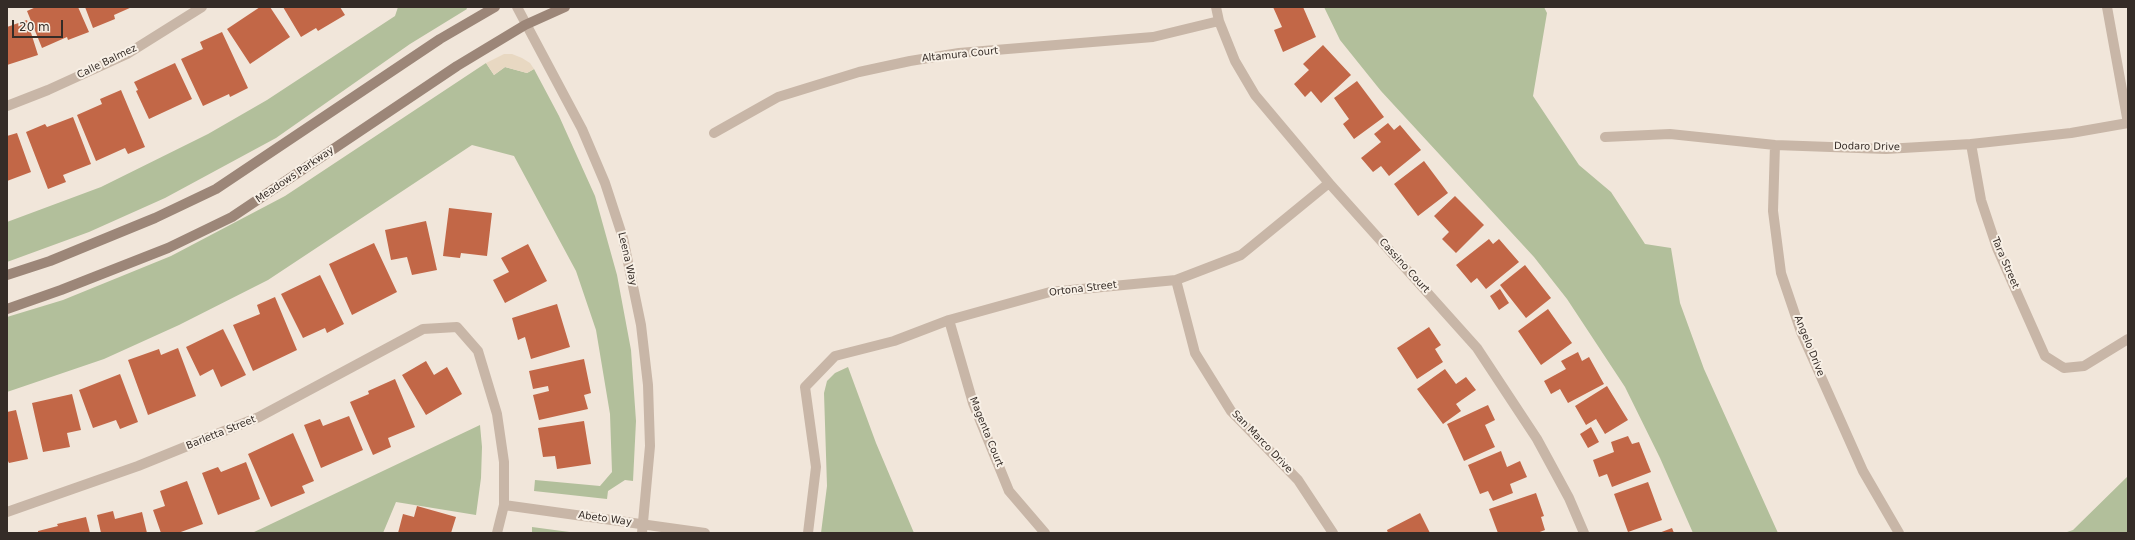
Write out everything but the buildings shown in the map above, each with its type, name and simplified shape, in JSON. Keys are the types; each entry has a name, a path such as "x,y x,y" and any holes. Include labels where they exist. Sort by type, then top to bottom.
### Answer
{"main road":[{"path":"7,275 50,260 155,218 216,189 440,39 495,7"},
{"name":"Meadows Parkway","path":"7,309 61,290 168,248 232,217 457,66 526,25 565,7"}],"street":[{"name":"Calle Balmez","path":"7,106 48,90 127,54 202,7"},
{"name":"Leena Way","path":"517,7 582,129 605,183 623,238 641,325 648,385 650,446 643,529"},
{"name":"Cassino Court","path":"1216,7 1219,21 1235,61 1255,95 1329,183 1477,348 1537,439 1569,498 1584,533"},
{"path":"2107,7 2128,123"},
{"name":"Altamura Court","path":"714,133 778,97 859,72 910,61 959,53 1153,37 1219,21"},
{"name":"Dodaro Drive","path":"1605,137 1670,134 1775,145 1886,148 1971,144 2071,133 2128,123"},
{"name":"Tara Street","path":"1971,144 1981,200 1997,248 2045,356 2064,368 2084,366 2128,339"},
{"name":"Angelo Drive","path":"1775,145 1773,211 1781,274 1801,332 1863,471 1898,533"},
{"name":"Ortona Street","path":"808,533 816,467 805,387 835,356 894,341 949,320 1050,292 1176,280 1241,255 1329,183"},
{"name":"San Marco Drive","path":"1176,280 1196,353 1231,411 1298,480 1333,533"},
{"name":"Magenta Court","path":"949,320 973,403 1009,491 1045,533"},
{"name":"Barletta Street","path":"7,512 138,466 259,418 424,329 457,327 478,351 497,414 504,462 504,505"},
{"path":"497,533 504,505"},
{"name":"Abeto Way","path":"504,505 643,529 705,533"}],"green space":[{"path":"398,7 466,7 467,9 410,44 276,138 165,198 89,232 7,262 7,222 101,187 208,134 267,100 395,16"},
{"path":"1324,7 1544,7 1547,13 1533,96 1579,165 1611,192 1645,244 1671,248 1680,303 1704,369 1778,533 1693,533 1660,458 1625,387 1567,299 1534,257 1381,91 1340,40"},
{"path":"486,63 494,75 505,67 527,73 534,69 559,116 595,196 617,275 631,350 636,421 633,481 625,480 608,491 607,499 534,491 535,480 600,486 612,472 610,414 596,330 576,271 514,156 472,145 268,280 179,325 104,359 7,392 7,317 63,300 171,256 285,196"},
{"path":"848,367 876,443 914,533 821,533 827,486 824,393 827,381 835,373"},
{"path":"480,425 482,447 481,478 476,515 396,502 383,533 252,533"},
{"path":"2128,476 2128,533 2064,533 2073,530"},
{"path":"532,527 577,533 532,533"}],"shaded area":[{"path":"504,54 512,54 522,58 530,63 534,69 527,73 505,67 494,75 486,63"}]}
